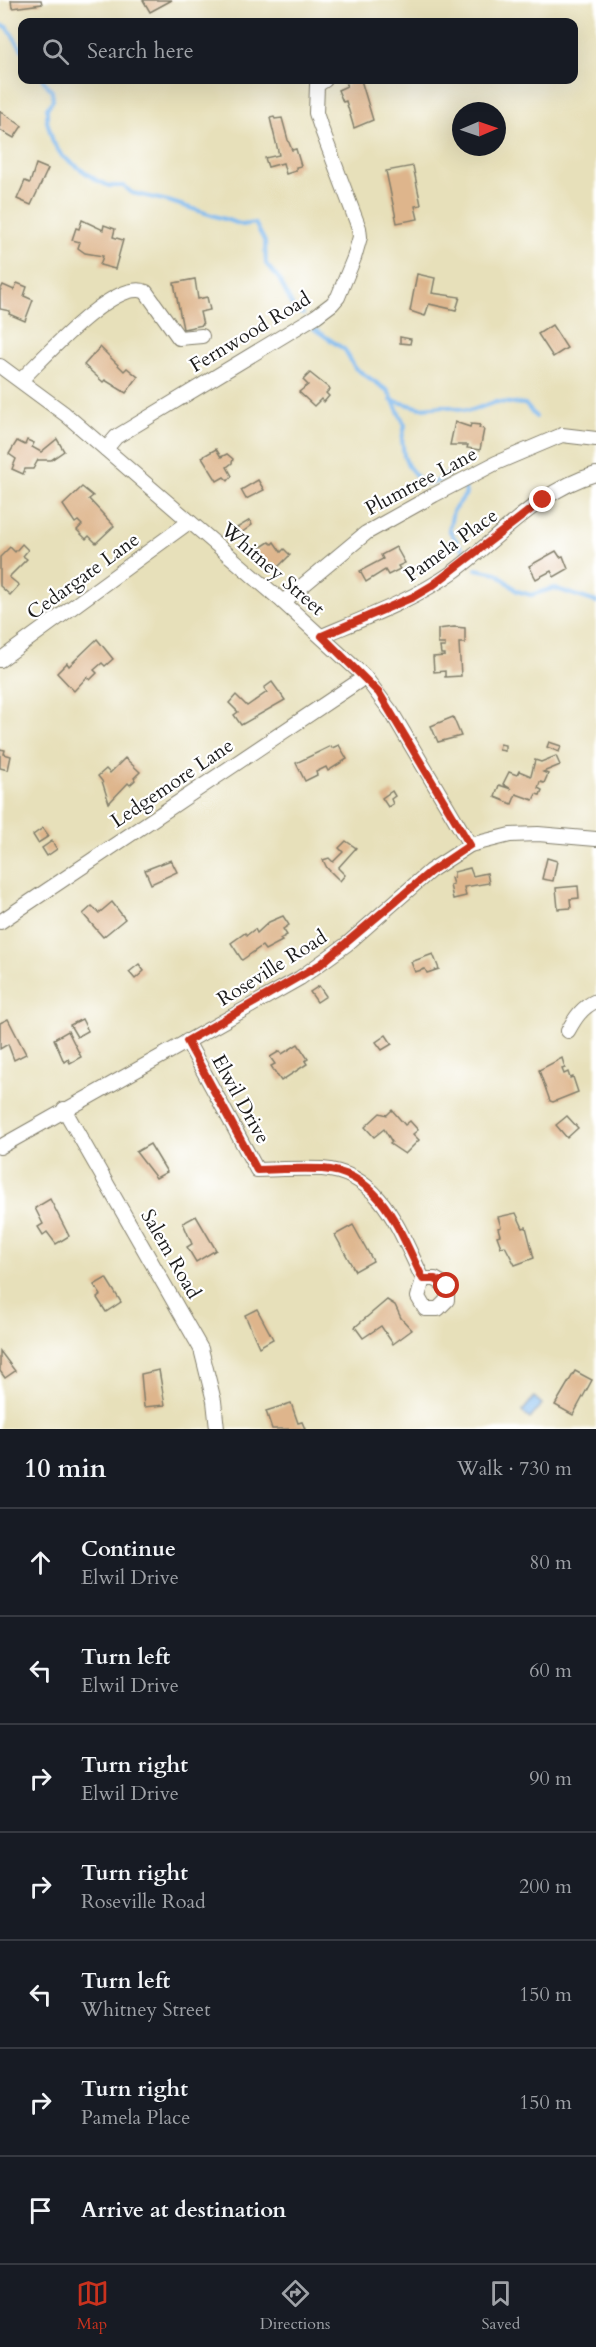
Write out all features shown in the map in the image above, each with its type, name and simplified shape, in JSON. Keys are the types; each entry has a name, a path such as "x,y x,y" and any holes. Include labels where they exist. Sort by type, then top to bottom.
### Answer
{"street":[{"name":"Fernwood Road","path":"106,449 116,438 174,401 316,316 338,297 360,237 359,228 316,113 319,84"},
{"path":"21,380 107,301 128,290 138,288 146,292 179,338 202,336"},
{"name":"Whitney Street","path":"0,366 21,380 106,449 322,636 365,677 392,713 470,845"},
{"name":"Plumtree Lane","path":"283,602 366,533 434,495 496,463 562,435 596,439"},
{"name":"Pamela Place","path":"322,636 413,597 453,572 543,500 596,474"},
{"name":"Cedargate Lane","path":"0,660 189,522"},
{"name":"Ledgemore Lane","path":"0,922 365,677"},
{"name":"Roseville Road","path":"0,1147 321,964 430,872 470,845 510,835 538,834 596,839"},
{"path":"568,1031 575,1017 588,1004 596,1001"},
{"name":"Elwil Drive","path":"187,1041 257,1170 325,1169 364,1182 384,1201 423,1279"},
{"name":"Salem Road","path":"64,1109 201,1349 214,1401 217,1429"}],"water":[{"path":"534,1397 542,1404 530,1419 522,1412"}],"building":[{"path":"11,0 41,0 42,4 12,8"},
{"path":"143,0 172,0 150,12"},
{"path":"346,84 362,84 373,120 354,128 346,101 343,102 338,90 347,86"},
{"path":"0,111 22,126 14,138 0,130"},
{"path":"270,118 275,119 282,118 292,150 296,149 301,166 296,167 296,171 286,174 283,163 268,167 265,158 279,155"},
{"path":"36,164 48,169 31,205 17,199 25,181 30,183"},
{"path":"413,166 421,205 415,206 418,219 397,223 386,171"},
{"path":"82,220 103,230 104,225 115,229 113,237 123,240 115,269 100,265 103,256 85,253 78,248 80,242 72,240"},
{"path":"417,274 435,278 432,293 460,297 456,310 429,304 425,316 410,311"},
{"path":"195,279 198,299 207,297 210,310 200,312 203,325 183,329 174,283"},
{"path":"17,283 27,287 24,296 33,300 25,321 9,314 10,311 0,309 0,291 3,285 14,290"},
{"path":"552,325 567,348 553,357 538,334"},
{"path":"400,337 411,339 410,344 400,343"},
{"path":"100,347 124,371 127,368 138,377 126,393 105,380 103,382 84,365"},
{"path":"310,373 330,389 326,393 329,396 324,402 321,399 314,406 299,392 308,385 303,380"},
{"path":"455,422 470,427 471,424 480,425 479,428 484,429 480,450 467,448 468,445 450,445"},
{"path":"57,439 64,451 51,460 38,460 33,469 25,469 23,474 12,469 16,459 9,454 17,441 25,445 27,440 34,443 32,447 41,452"},
{"path":"216,449 221,457 227,454 233,459 227,467 232,476 228,481 224,477 217,481 202,457"},
{"path":"258,480 264,490 246,499 241,490"},
{"path":"82,487 93,496 89,499 114,526 96,543 89,536 86,539 77,530 82,525 78,521 75,523 63,505"},
{"path":"250,520 252,525 234,538 230,532"},
{"path":"269,542 272,544 274,542 281,552 284,549 290,555 278,567 273,562 269,566 255,551"},
{"path":"22,544 28,550 23,556 27,559 9,577 19,585 10,595 0,586 0,557 10,547 15,552"},
{"path":"396,547 405,563 398,566 400,569 388,575 385,570 366,582 360,571 383,559 381,555"},
{"path":"556,551 560,557 563,556 568,569 554,577 551,571 536,579 529,566"},
{"path":"465,628 465,643 459,643 461,676 445,677 445,671 434,672 433,657 445,656 441,654 440,647 445,647 445,644 438,644 438,629"},
{"path":"97,639 113,659 105,666 102,663 94,670 97,673 90,680 87,677 74,691 57,673 67,663 69,666"},
{"path":"272,682 285,700 241,725 234,715 238,712 229,703 236,695 247,706 267,692 264,688"},
{"path":"453,717 461,736 438,742 431,726"},
{"path":"549,742 561,746 559,752 547,747"},
{"path":"500,744 505,745 505,751 499,750"},
{"path":"339,745 347,759 328,771 326,767 316,772 317,775 305,781 296,763 331,746 332,748"},
{"path":"0,749 5,750 4,754 11,756 8,770 0,768"},
{"path":"556,756 560,765 543,772 548,774 544,783 540,782 538,788 542,790 540,795 536,794 533,800 516,794 512,804 495,797 499,785 511,789 503,784 509,772 517,775 519,771 531,776 535,760 541,762"},
{"path":"125,758 140,772 130,785 128,783 109,803 102,781 98,776 106,769 110,773"},
{"path":"392,791 395,796 391,799 393,804 388,807 382,798"},
{"path":"43,828 49,836 38,843 33,835"},
{"path":"52,841 57,849 47,856 42,848"},
{"path":"346,841 356,848 338,868 345,875 340,881 327,868 323,860 329,858 333,862 343,852 339,848"},
{"path":"547,858 557,861 553,881 542,879"},
{"path":"171,860 177,872 151,884 145,870"},
{"path":"470,868 473,876 487,873 489,883 464,887 466,896 453,899 450,885 453,884 451,878 454,877 454,872"},
{"path":"578,886 579,898 570,899 571,908 558,909 556,888"},
{"path":"112,902 125,919 103,937 83,914 92,906 99,913"},
{"path":"283,916 289,925 283,929 287,935 280,939 282,941 265,950 262,946 242,960 231,943 255,929 257,933 269,922"},
{"path":"433,954 439,969 427,973 425,969 415,972 411,962"},
{"path":"139,964 144,971 135,979 129,972"},
{"path":"319,986 326,996 317,1002 310,992"},
{"path":"8,1019 26,1054 14,1060 8,1044 0,1049 0,1023"},
{"path":"82,1019 88,1031 77,1037 70,1025"},
{"path":"68,1031 81,1057 70,1063 68,1059 64,1062 54,1039"},
{"path":"386,1035 392,1044 382,1050 376,1042"},
{"path":"298,1044 308,1059 305,1061 307,1064 281,1081 271,1066 275,1064 270,1057 280,1051 282,1054"},
{"path":"562,1058 564,1074 568,1072 570,1078 573,1077 578,1092 553,1102 550,1101 539,1070"},
{"path":"392,1110 405,1125 410,1121 418,1130 413,1134 419,1140 405,1154 390,1144 392,1142 384,1129 374,1137 365,1127 380,1113 387,1115"},
{"path":"567,1116 578,1128 567,1138 556,1125"},
{"path":"150,1144 167,1172 156,1178 136,1152"},
{"path":"50,1199 69,1236 56,1244 47,1232 43,1235 38,1227 43,1224 35,1208"},
{"path":"516,1213 523,1228 526,1227 534,1258 515,1265 505,1246 501,1247 497,1236 500,1235 498,1228 501,1227 498,1217"},
{"path":"196,1216 216,1250 196,1262 187,1247 192,1244 183,1223"},
{"path":"353,1225 373,1261 355,1271 335,1235"},
{"path":"106,1278 121,1302 106,1312 97,1298 101,1295 94,1285"},
{"path":"387,1300 395,1305 401,1318 412,1330 393,1344 381,1326 363,1338 355,1327"},
{"path":"257,1309 273,1339 259,1347 245,1315"},
{"path":"0,1351 15,1371 5,1378 0,1371"},
{"path":"159,1370 165,1405 144,1407 141,1374"},
{"path":"575,1371 592,1380 573,1415 555,1405"},
{"path":"291,1403 298,1423 302,1422 305,1429 272,1429 266,1411"}],"waterway":[{"path":"0,25 7,27 18,44"},
{"path":"46,84 52,91 53,100 47,108 47,121 53,142 62,156 96,180 109,186 124,186 132,193 168,201 243,225 255,223 265,242 266,264 279,279 295,311 303,314"},
{"path":"313,328 345,350 355,368 388,391 405,425 402,439 404,456 408,466 423,484 434,483 458,468"},
{"path":"391,400 421,408 445,406 470,411 495,402 525,404 536,417"},
{"path":"464,484 466,494 453,511 449,530 466,554"},
{"path":"476,569 497,573 517,591 531,595 554,588 596,602"}],"route":[{"path":"447,1286 435,1279 423,1279 384,1201 364,1182 325,1169 257,1170 187,1041 321,964 430,872 470,845 379,693 322,636 413,597 433,585 453,572 543,500"}]}
